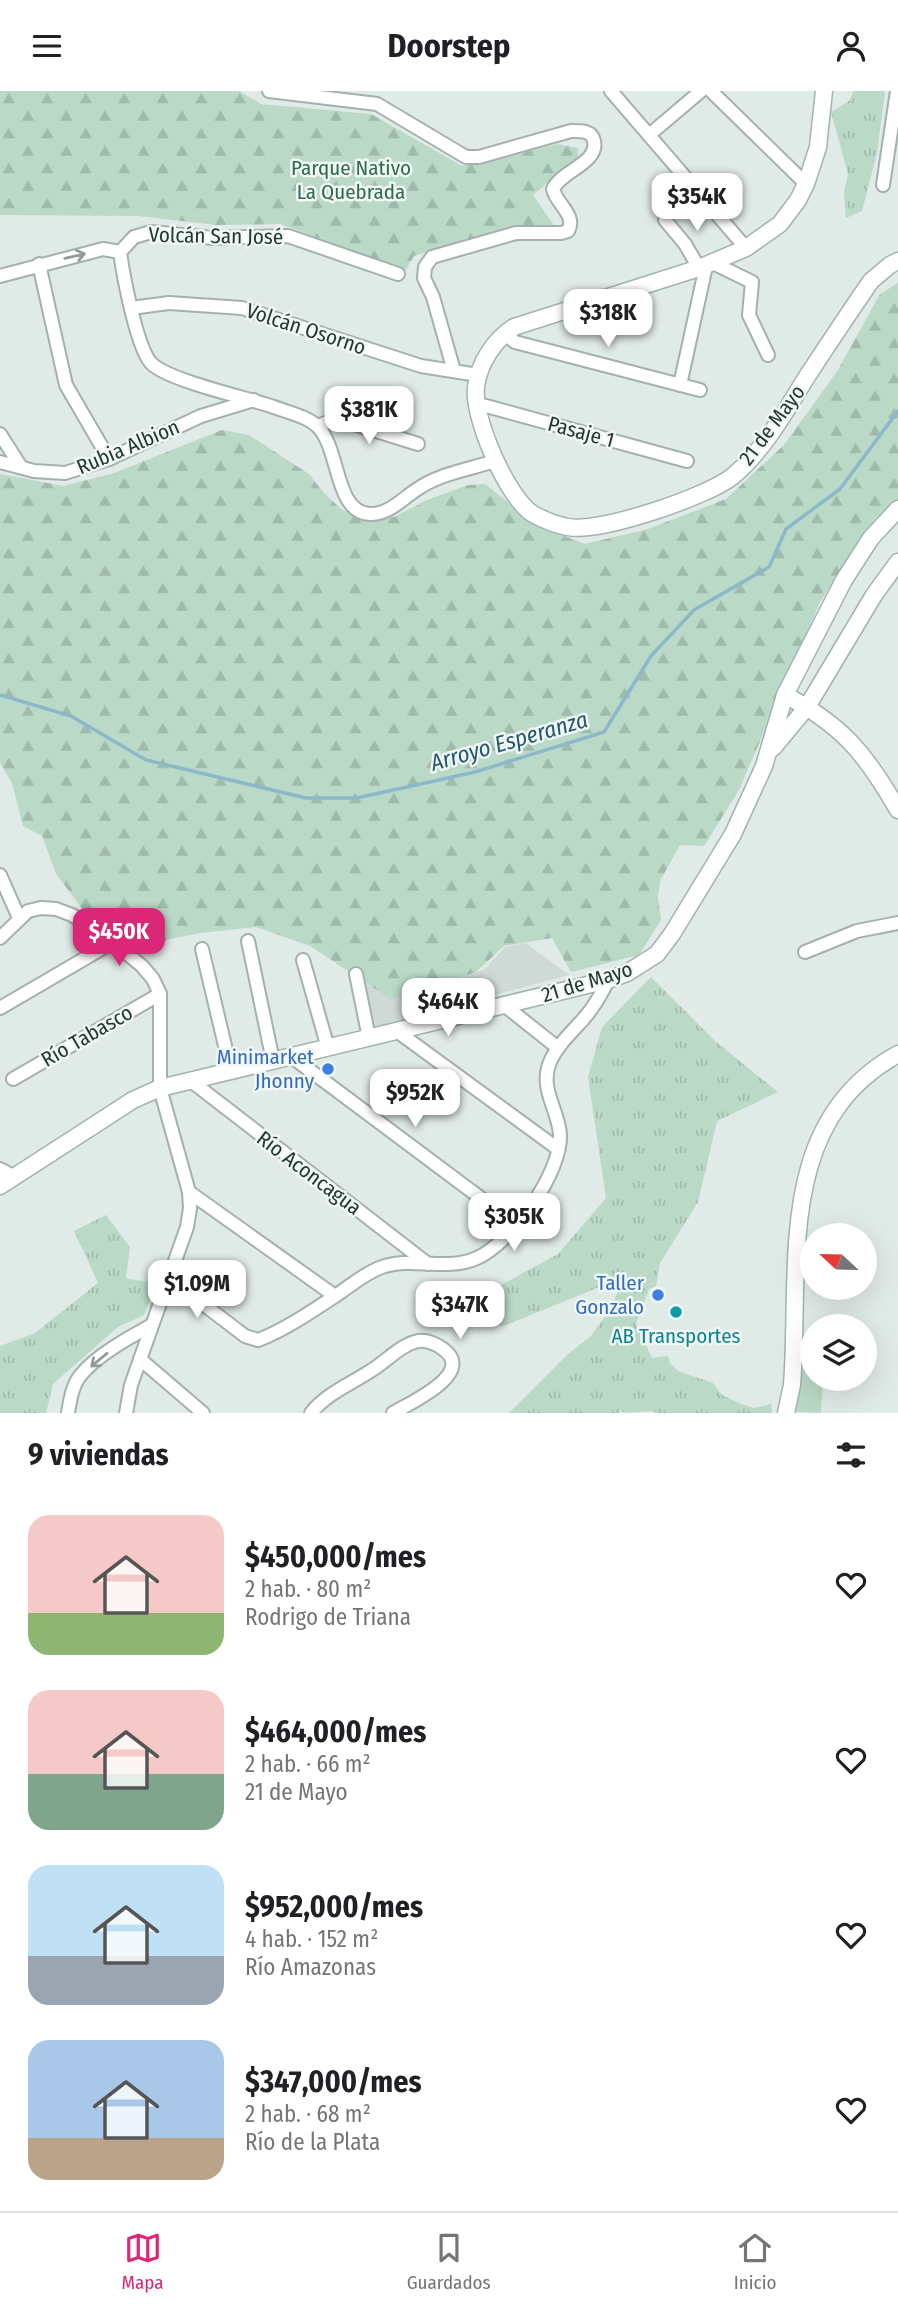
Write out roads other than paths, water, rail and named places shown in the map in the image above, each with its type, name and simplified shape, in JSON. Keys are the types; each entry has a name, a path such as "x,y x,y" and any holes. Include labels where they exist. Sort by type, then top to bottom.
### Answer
{"street":[{"path":"269,91 377,104 466,157 480,157 571,131 586,131 593,136 595,143 592,154 560,178 553,189 571,218 568,231 516,233 432,257 425,267 424,278 433,297 454,371"},
{"path":"611,91 746,249"},
{"path":"649,135 701,91"},
{"path":"711,91 806,184"},
{"path":"700,390 515,342 504,333 514,327 706,265 746,249 780,224 806,184 818,146 824,91"},
{"path":"883,185 895,126 897,91"},
{"path":"664,220 706,265 752,282 749,315 768,355"},
{"name":"Volcán San José","path":"120,252 134,237 151,232 213,238 288,236 398,274"},
{"path":"0,276 103,249 120,252 131,308 144,350 151,363 168,374 254,400 318,426 333,452 348,502 362,512 370,514 390,509 419,487 495,461"},
{"name":"21 de Mayo","path":"504,333 484,360 478,375 475,403 495,461 519,502 531,512 570,528 617,522 659,510 732,477 774,430 870,281 898,261"},
{"path":"39,264 66,385 109,459"},
{"path":"680,385 706,265"},
{"name":"Volcán Osorno","path":"131,308 169,303 243,307 421,366 478,375"},
{"name":"Rubia Albion","path":"0,462 65,473 109,459 201,416 254,400"},
{"name":"Pasaje 1","path":"475,403 687,461"},
{"path":"318,426 332,420 418,444"},
{"path":"0,434 21,467"},
{"name":"21 de Mayo","path":"0,1186 133,1100 160,1088 608,980 644,964 666,944 733,834 769,753 785,695 844,580 871,538 898,509"},
{"path":"769,753 807,707 874,595 898,562"},
{"path":"785,695 834,725 847,737 877,774 898,810"},
{"path":"0,875 19,918"},
{"path":"0,939 28,911 56,909 72,915 113,942 142,966 153,979 160,994 160,1088 189,1192 190,1208 187,1227 131,1385 126,1413"},
{"path":"805,952 858,931 898,923"},
{"path":"248,941 273,1061"},
{"path":"0,1008 113,942"},
{"path":"202,950 231,1071"},
{"path":"303,960 328,1048"},
{"path":"356,974 369,1038"},
{"path":"169,1278 245,1336 258,1341 382,1266 451,1265 474,1259 500,1244 517,1226 543,1185 558,1149 560,1133 547,1084 550,1063 558,1048 588,1014 608,980"},
{"name":"Río Tabasco","path":"13,1079 160,994"},
{"path":"504,1005 558,1048"},
{"path":"397,1032 558,1149"},
{"path":"786,1413 793,1377 801,1206 815,1146 830,1116 851,1091 870,1071 898,1054"},
{"path":"292,1057 517,1226"},
{"name":"Río Aconcagua","path":"191,1081 429,1265"},
{"path":"0,1169 15,1177"},
{"path":"189,1192 335,1296"},
{"path":"68,1413 73,1390 80,1375 117,1345 152,1325"},
{"path":"310,1413 326,1398 374,1370 407,1345 426,1342 447,1352 452,1361 451,1371 444,1382 393,1413"},
{"path":"140,1359 203,1413"}],"waterway":[{"name":"Arroyo Esperanza","path":"0,695 71,716 146,760 306,798 357,798 475,772 604,732 651,656 694,610 769,567 786,529 840,489 898,411"}],"place":[{"name":"Minimarket Jhonny","path":"328,1069"},
{"name":"Taller Gonzalo","path":"658,1295"},
{"name":"AB Transportes","path":"676,1312"}],"park label":[{"name":"Parque Nativo La Quebrada","path":"351,180"}]}
